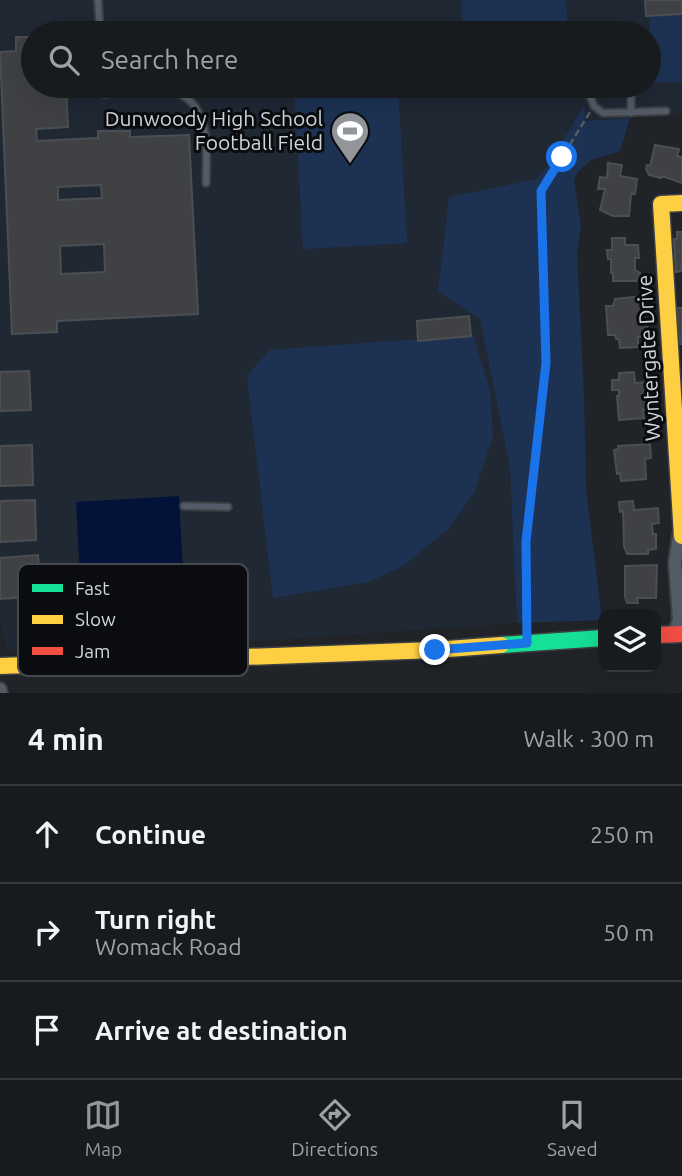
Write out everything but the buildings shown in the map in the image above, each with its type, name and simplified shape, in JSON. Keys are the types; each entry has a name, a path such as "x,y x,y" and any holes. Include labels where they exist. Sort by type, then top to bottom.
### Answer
{"street":[{"name":"Wyntergate Drive","path":"678,634 680,608 675,562 681,532 676,368 661,204 682,203"},
{"path":"248,656 435,650 598,638"},
{"path":"0,666 18,665"}],"lane":[{"path":"98,0 99,21"},
{"path":"189,98 197,106 205,136 206,183"},
{"path":"591,98 594,106 608,114 666,111"},
{"path":"631,98 631,113"},
{"path":"184,506 228,507"}],"path":[{"path":"527,643 526,541 546,363 541,191 594,106"}],"shaded area":[{"path":"0,0 682,0 682,114 585,121 583,106 547,167 536,179 449,197 438,291 480,319 510,468 517,623 248,642 248,564 18,564 18,652 7,648 0,622"},
{"path":"461,0 566,0 567,21 463,21"},
{"path":"682,14 682,82 661,83 661,21 649,21 649,15"},
{"name":"Dunwoody High School Football Field","path":"295,98 399,98 407,243 303,249"},
{"path":"584,105 585,121 630,118 620,151 591,160 578,172 574,180 581,226 577,252 586,489 601,609 598,609 598,620 517,623 510,468 480,319 438,291 449,197 536,179 547,167"},
{"path":"473,335 490,391 493,436 474,493 447,530 403,566 368,582 273,598 247,376 270,350"},
{"path":"179,496 183,564 79,564 76,502"}],"traffic: fast":[{"path":"501,645 598,638"}],"traffic: slow":[{"path":"682,203 661,204 682,536"},
{"path":"248,657 501,645"},
{"path":"0,666 18,665"}],"traffic: jam":[{"path":"661,635 682,634"}],"place":[{"name":"Dunwoody High School Football Field","path":"350,165"}],"route":[{"path":"435,650 527,643 526,541 546,363 541,191 562,157"}]}
